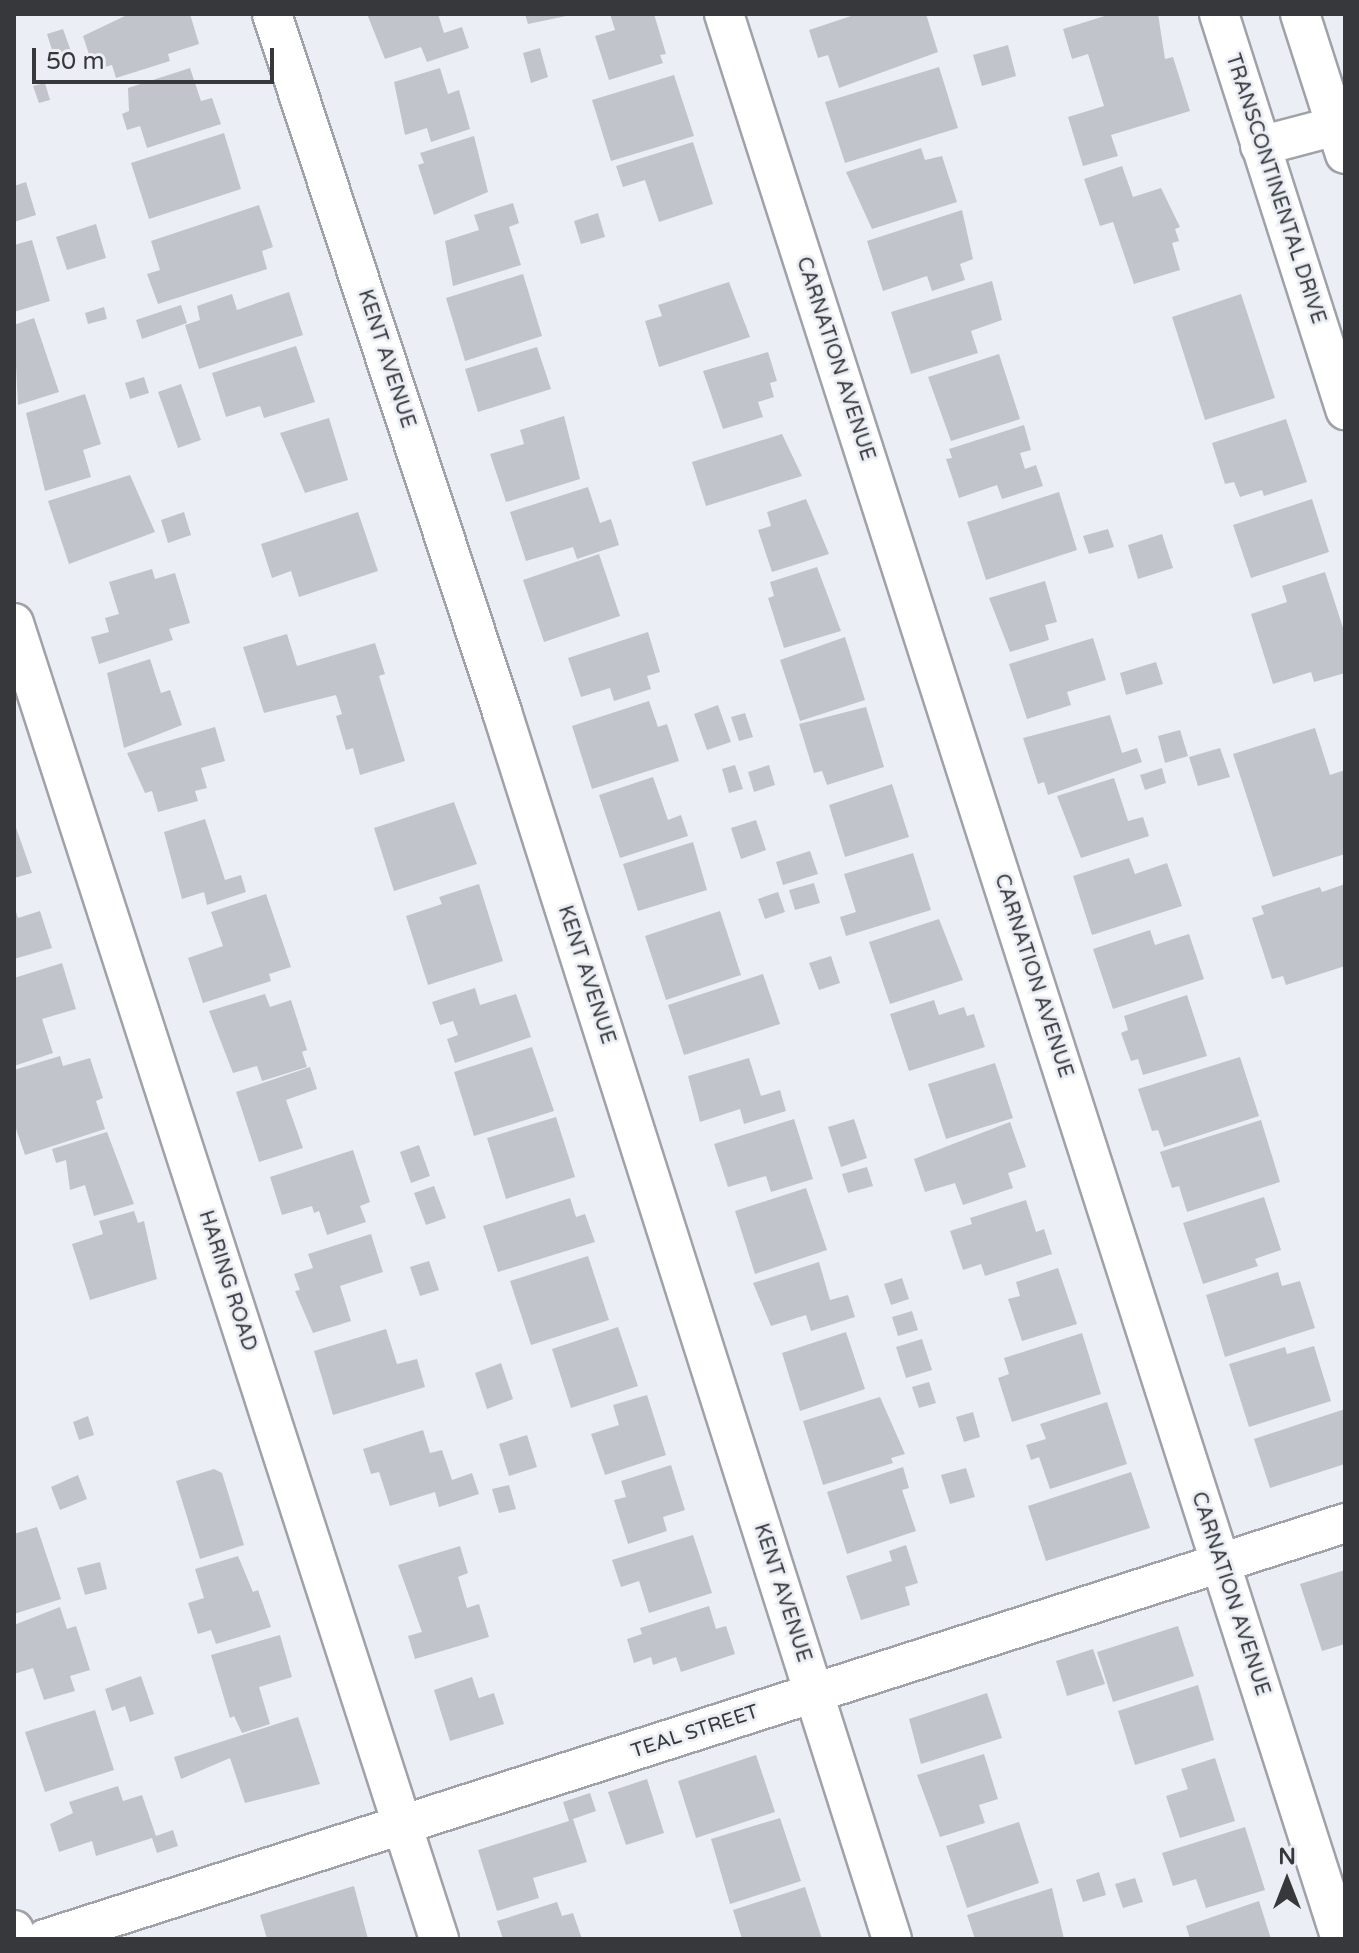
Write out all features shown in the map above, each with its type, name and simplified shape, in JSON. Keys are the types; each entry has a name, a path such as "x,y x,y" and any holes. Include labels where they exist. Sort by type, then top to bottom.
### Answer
{"street":[{"name":"KENT AVENUE","path":"272,14 502,712 892,1939"},
{"name":"CARNATION AVENUE","path":"724,14 1341,1939"},
{"name":"TRANSCONTINENTAL DRIVE","path":"1219,14 1260,146 1333,330 1345,410"},
{"path":"1260,146 1340,140 1300,14"},
{"name":"HARING ROAD","path":"14,623 439,1939"},
{"name":"TEAL STREET","path":"45,1939 1345,1523"},
{"path":"14,1930 17,1939"}],"building":[{"path":"129,14 190,14 199,44 168,54 170,61 116,78 112,65 94,70 83,36"},
{"path":"367,14 438,14 444,33 462,27 469,48 427,62 421,47 385,59"},
{"path":"525,14 571,14 571,15 528,24"},
{"path":"610,14 654,14 666,54 660,55 663,63 609,80 595,36 615,30"},
{"path":"857,14 926,14 938,52 839,88 828,55 818,58 809,30"},
{"path":"1111,14 1158,14 1165,59 1173,57 1190,111 1111,135 1118,156 1083,166 1068,117 1104,106 1088,54 1072,59 1063,29"},
{"path":"63,29 73,57 56,63 47,34"},
{"path":"1008,45 1016,76 982,86 973,55"},
{"path":"540,48 548,77 531,83 523,53"},
{"path":"939,67 958,128 845,163 825,102"},
{"path":"190,68 201,101 212,98 221,124 147,148 140,126 127,130 122,114 129,111 128,88"},
{"path":"440,68 448,94 459,90 470,129 431,142 427,128 405,135 394,82"},
{"path":"674,75 694,136 611,161 592,100"},
{"path":"45,83 50,100 39,103 33,86"},
{"path":"224,133 241,189 149,219 131,163"},
{"path":"474,136 488,192 434,215 418,165 424,163 420,153"},
{"path":"693,142 713,204 659,222 645,180 623,187 616,166"},
{"path":"921,148 925,160 942,156 957,202 872,229 846,172"},
{"path":"1122,166 1133,197 1161,188 1180,227 1175,229 1179,241 1172,243 1180,270 1134,284 1113,222 1100,226 1084,179"},
{"path":"26,182 36,215 14,222 14,186"},
{"path":"513,203 519,223 509,227 521,265 453,286 445,241 479,230 474,215"},
{"path":"259,205 273,247 262,251 267,269 158,304 147,274 160,270 151,241"},
{"path":"962,210 973,259 960,264 965,280 932,291 927,276 883,291 867,241"},
{"path":"598,213 605,237 581,244 574,221"},
{"path":"96,224 106,258 67,270 56,237"},
{"path":"32,240 50,301 14,312 14,245"},
{"path":"523,274 542,336 465,361 446,298"},
{"path":"992,281 1002,320 971,331 978,353 911,374 891,312"},
{"path":"729,282 750,337 659,367 645,321 662,316 658,305"},
{"path":"289,292 303,335 199,369 185,325 200,320 197,306 232,294 237,310"},
{"path":"1241,294 1275,398 1205,420 1172,317"},
{"path":"181,305 187,323 142,339 136,320"},
{"path":"104,307 107,319 88,324 85,313"},
{"path":"34,318 59,392 18,405 14,325"},
{"path":"296,346 315,402 264,418 260,406 226,417 212,373"},
{"path":"537,347 551,389 478,412 465,369"},
{"path":"768,352 777,381 770,383 774,397 758,402 763,417 723,429 703,371"},
{"path":"999,354 1020,419 951,441 928,377"},
{"path":"144,377 149,393 130,399 125,383"},
{"path":"181,384 201,440 178,448 158,392"},
{"path":"85,394 101,444 83,450 91,477 45,491 26,413"},
{"path":"564,416 580,479 506,502 490,454 524,444 520,430"},
{"path":"329,418 348,480 305,493 280,433"},
{"path":"1286,419 1307,482 1264,496 1262,490 1240,497 1234,482 1225,484 1212,443"},
{"path":"1024,425 1031,450 1020,453 1025,469 1036,465 1043,486 1002,499 997,485 959,498 946,459 952,458 949,449"},
{"path":"782,434 802,476 706,506 692,462"},
{"path":"130,475 155,532 69,564 48,501"},
{"path":"588,487 600,523 611,519 619,545 577,559 573,547 526,561 510,512"},
{"path":"1059,492 1077,550 986,580 967,522"},
{"path":"806,499 829,554 772,572 758,530 771,526 767,512"},
{"path":"1312,499 1329,552 1251,578 1233,525"},
{"path":"184,512 191,535 168,543 161,520"},
{"path":"358,512 378,571 299,597 291,571 272,578 261,544"},
{"path":"1108,529 1114,547 1089,554 1083,536"},
{"path":"1162,534 1173,568 1138,579 1128,545"},
{"path":"599,554 620,616 544,642 523,580"},
{"path":"817,567 841,631 784,648 768,598 774,596 770,582"},
{"path":"152,569 155,579 175,573 190,623 169,629 173,640 99,664 91,637 109,632 105,618 119,614 109,582"},
{"path":"1325,572 1345,634 1345,673 1314,682 1311,672 1273,684 1251,614 1287,602 1282,586"},
{"path":"1045,581 1057,622 1045,625 1049,640 1010,652 989,598"},
{"path":"648,632 660,672 647,676 651,689 614,701 610,688 581,697 568,658"},
{"path":"287,634 297,666 375,643 385,674 379,676 405,761 360,775 353,748 346,750 336,716 342,714 336,695 264,713 243,647"},
{"path":"845,637 865,700 800,721 780,660"},
{"path":"1093,638 1106,680 1067,692 1071,705 1027,719 1009,664"},
{"path":"150,659 161,693 170,690 182,725 124,748 107,673"},
{"path":"1156,662 1163,684 1126,695 1120,673"},
{"path":"649,701 658,727 667,724 679,761 592,789 572,726"},
{"path":"718,705 731,742 707,750 694,714"},
{"path":"866,707 884,767 827,785 822,771 814,773 799,724"},
{"path":"745,713 753,737 739,741 731,717"},
{"path":"1110,715 1122,753 1137,748 1142,762 1048,795 1044,782 1038,784 1023,738"},
{"path":"215,727 225,761 201,768 207,788 195,791 198,801 158,812 152,791 145,793 127,753"},
{"path":"1315,728 1330,775 1345,770 1345,854 1273,877 1233,754"},
{"path":"1180,730 1188,756 1165,763 1158,736"},
{"path":"1220,748 1230,777 1198,786 1189,757"},
{"path":"735,765 743,789 729,793 722,769"},
{"path":"769,765 775,785 754,792 748,772"},
{"path":"1162,768 1166,783 1145,790 1140,775"},
{"path":"653,777 668,820 681,815 688,836 620,858 599,795"},
{"path":"1114,778 1128,821 1143,817 1149,836 1081,858 1057,796"},
{"path":"892,784 909,837 845,857 829,805"},
{"path":"454,802 477,864 394,891 374,828"},
{"path":"205,819 225,880 241,875 246,892 207,905 204,892 182,899 164,832"},
{"path":"756,820 766,850 741,859 731,828"},
{"path":"14,822 32,873 14,878"},
{"path":"693,842 707,890 638,911 623,864"},
{"path":"810,851 818,874 783,885 776,862"},
{"path":"913,853 931,910 846,936 840,917 856,912 844,874"},
{"path":"1129,858 1135,874 1167,863 1182,906 1092,935 1073,876"},
{"path":"814,883 820,903 795,910 789,890"},
{"path":"479,884 503,961 428,985 406,916 442,904 439,897"},
{"path":"1345,884 1345,966 1286,985 1283,976 1272,979 1252,918 1264,914 1261,906 1320,887 1322,892"},
{"path":"778,892 785,912 765,919 758,899"},
{"path":"266,894 291,967 269,974 271,981 203,1003 188,958 223,946 211,912"},
{"path":"14,906 18,918 40,911 52,948 14,959"},
{"path":"720,911 741,975 666,1000 645,936"},
{"path":"939,919 963,980 890,1004 869,942"},
{"path":"1150,930 1155,945 1189,934 1204,979 1113,1009 1093,949"},
{"path":"831,956 840,983 819,990 809,963"},
{"path":"62,963 76,1009 42,1019 53,1053 14,1066 14,978"},
{"path":"763,974 780,1024 684,1055 668,1005"},
{"path":"475,988 480,1005 516,994 531,1037 455,1063 447,1039 458,1035 453,1021 440,1025 432,1002"},
{"path":"265,994 270,1007 291,1000 307,1050 302,1052 307,1067 262,1081 257,1066 233,1073 209,1011"},
{"path":"1187,995 1207,1056 1143,1075 1138,1059 1131,1061 1121,1033 1128,1030 1124,1016"},
{"path":"934,1000 939,1015 964,1007 967,1016 974,1014 985,1047 909,1071 890,1014"},
{"path":"532,1047 554,1111 474,1136 454,1072"},
{"path":"60,1056 63,1066 90,1058 103,1098 96,1101 105,1129 25,1155 14,1123 14,1070"},
{"path":"1240,1057 1259,1116 1164,1147 1158,1130 1152,1131 1138,1089"},
{"path":"749,1058 761,1096 780,1090 786,1111 744,1124 740,1109 700,1122 688,1076"},
{"path":"995,1063 1013,1118 946,1139 928,1084"},
{"path":"310,1067 317,1089 286,1100 303,1148 259,1162 236,1092"},
{"path":"556,1117 575,1177 506,1199 487,1138"},
{"path":"794,1119 813,1179 771,1192 766,1176 728,1187 714,1144"},
{"path":"854,1119 867,1158 841,1167 828,1127"},
{"path":"1261,1120 1280,1182 1187,1212 1179,1186 1172,1188 1160,1152"},
{"path":"1010,1122 1026,1167 1008,1173 1013,1188 963,1205 955,1183 925,1192 914,1159"},
{"path":"107,1132 134,1204 94,1216 85,1185 70,1190 66,1160 56,1163 52,1149"},
{"path":"419,1145 430,1176 411,1183 400,1152"},
{"path":"353,1150 370,1202 360,1206 366,1222 327,1235 319,1211 314,1213 312,1206 282,1215 270,1177"},
{"path":"867,1167 873,1186 848,1193 842,1174"},
{"path":"434,1186 446,1218 426,1225 414,1193"},
{"path":"806,1188 827,1250 755,1274 735,1211"},
{"path":"1264,1197 1281,1250 1255,1259 1258,1266 1203,1284 1183,1223"},
{"path":"570,1198 576,1217 585,1214 595,1242 498,1272 483,1226"},
{"path":"1026,1200 1036,1232 1044,1229 1052,1254 985,1276 981,1264 963,1270 950,1231 972,1224 970,1218"},
{"path":"134,1211 138,1223 144,1221 157,1279 90,1300 72,1244 103,1234 99,1221"},
{"path":"371,1234 383,1272 340,1286 351,1321 313,1333 295,1291 300,1290 294,1274 313,1268 308,1254"},
{"path":"588,1256 609,1320 531,1345 510,1281"},
{"path":"429,1261 439,1290 420,1296 410,1267"},
{"path":"819,1262 830,1300 848,1295 855,1317 811,1331 806,1315 771,1326 753,1283"},
{"path":"1058,1268 1077,1324 1022,1341 1008,1299 1020,1296 1016,1282"},
{"path":"1278,1272 1282,1286 1300,1281 1315,1328 1225,1357 1206,1295"},
{"path":"902,1278 909,1299 891,1305 884,1284"},
{"path":"912,1311 918,1330 898,1336 892,1317"},
{"path":"618,1327 638,1386 571,1408 552,1349"},
{"path":"386,1329 397,1364 417,1359 425,1387 333,1415 314,1351"},
{"path":"846,1332 865,1389 800,1411 782,1353"},
{"path":"1082,1333 1101,1394 1012,1422 998,1378 1009,1374 1004,1358"},
{"path":"922,1339 932,1370 906,1378 896,1347"},
{"path":"1314,1346 1331,1401 1249,1427 1229,1364 1285,1347 1287,1354"},
{"path":"501,1363 513,1399 487,1409 475,1373"},
{"path":"929,1382 936,1403 919,1408 912,1387"},
{"path":"647,1395 666,1455 605,1475 591,1434 619,1425 613,1405"},
{"path":"880,1397 905,1454 891,1458 893,1463 823,1485 803,1421"},
{"path":"1107,1402 1127,1464 1050,1489 1039,1457 1031,1460 1026,1445 1046,1439 1040,1424"},
{"path":"1345,1409 1345,1464 1270,1488 1254,1439"},
{"path":"973,1412 980,1437 964,1442 956,1417"},
{"path":"88,1416 94,1435 79,1440 73,1422"},
{"path":"423,1430 430,1453 442,1450 452,1480 472,1473 479,1494 439,1507 435,1492 390,1506 379,1472 371,1474 363,1449"},
{"path":"527,1435 537,1467 509,1476 499,1444"},
{"path":"671,1465 685,1510 663,1517 667,1531 628,1544 614,1500 626,1497 621,1481"},
{"path":"903,1467 909,1488 902,1490 916,1531 847,1554 827,1492"},
{"path":"966,1468 975,1497 950,1504 941,1475"},
{"path":"214,1469 222,1473 244,1545 200,1559 176,1481"},
{"path":"1131,1472 1150,1528 1046,1561 1028,1506"},
{"path":"78,1475 87,1499 60,1510 51,1487"},
{"path":"509,1485 516,1509 499,1513 492,1489"},
{"path":"37,1527 61,1599 14,1614 14,1534"},
{"path":"693,1535 712,1593 649,1613 639,1581 621,1587 612,1560"},
{"path":"906,1545 918,1583 905,1587 910,1605 861,1620 846,1576 892,1561 889,1551"},
{"path":"460,1546 468,1573 458,1577 467,1608 479,1604 489,1637 415,1659 408,1636 422,1632 398,1565"},
{"path":"238,1556 253,1592 258,1590 271,1627 216,1644 211,1630 198,1634 188,1603 204,1598 195,1569"},
{"path":"100,1562 107,1589 85,1595 77,1568"},
{"path":"1345,1570 1345,1644 1322,1651 1300,1584"},
{"path":"709,1606 716,1629 726,1626 735,1654 681,1672 676,1657 653,1665 651,1657 634,1663 627,1639 642,1634 640,1628"},
{"path":"60,1607 67,1629 76,1626 90,1670 70,1676 75,1691 44,1700 33,1668 14,1674 14,1625"},
{"path":"1178,1626 1194,1676 1113,1702 1097,1652"},
{"path":"280,1635 292,1677 259,1687 270,1724 242,1733 234,1716 230,1718 211,1655"},
{"path":"1093,1649 1105,1684 1067,1696 1056,1661"},
{"path":"141,1676 154,1714 130,1722 125,1706 112,1711 105,1689"},
{"path":"472,1677 479,1698 494,1693 504,1724 450,1741 434,1690"},
{"path":"1198,1685 1214,1740 1135,1765 1118,1711"},
{"path":"987,1693 1002,1738 921,1764 909,1719"},
{"path":"95,1710 114,1770 45,1792 25,1732"},
{"path":"298,1717 320,1784 245,1803 230,1758 181,1779 174,1757"},
{"path":"984,1754 998,1799 979,1805 985,1823 940,1837 917,1775"},
{"path":"756,1755 775,1812 696,1838 678,1781"},
{"path":"1215,1758 1235,1821 1180,1838 1166,1796 1188,1789 1181,1769"},
{"path":"647,1779 664,1833 626,1845 608,1792"},
{"path":"118,1786 123,1801 142,1795 156,1836 173,1830 178,1846 157,1853 152,1838 96,1856 92,1841 59,1852 50,1824 73,1813 69,1802"},
{"path":"590,1793 596,1811 573,1819 587,1862 533,1878 539,1898 497,1911 478,1850 569,1821 563,1802"},
{"path":"780,1818 801,1881 730,1904 711,1839"},
{"path":"1019,1822 1039,1883 967,1908 946,1846"},
{"path":"1245,1827 1265,1890 1206,1908 1196,1879 1173,1886 1162,1853"},
{"path":"1099,1872 1106,1895 1083,1902 1076,1880"},
{"path":"1135,1878 1143,1902 1123,1908 1115,1884"},
{"path":"354,1886 368,1939 267,1939 260,1915"},
{"path":"805,1887 822,1939 742,1939 733,1910"},
{"path":"1052,1888 1064,1939 975,1939 967,1915"},
{"path":"1259,1901 1271,1939 1190,1939 1186,1926"},
{"path":"557,1902 562,1916 573,1913 582,1939 503,1939 497,1921"}]}
